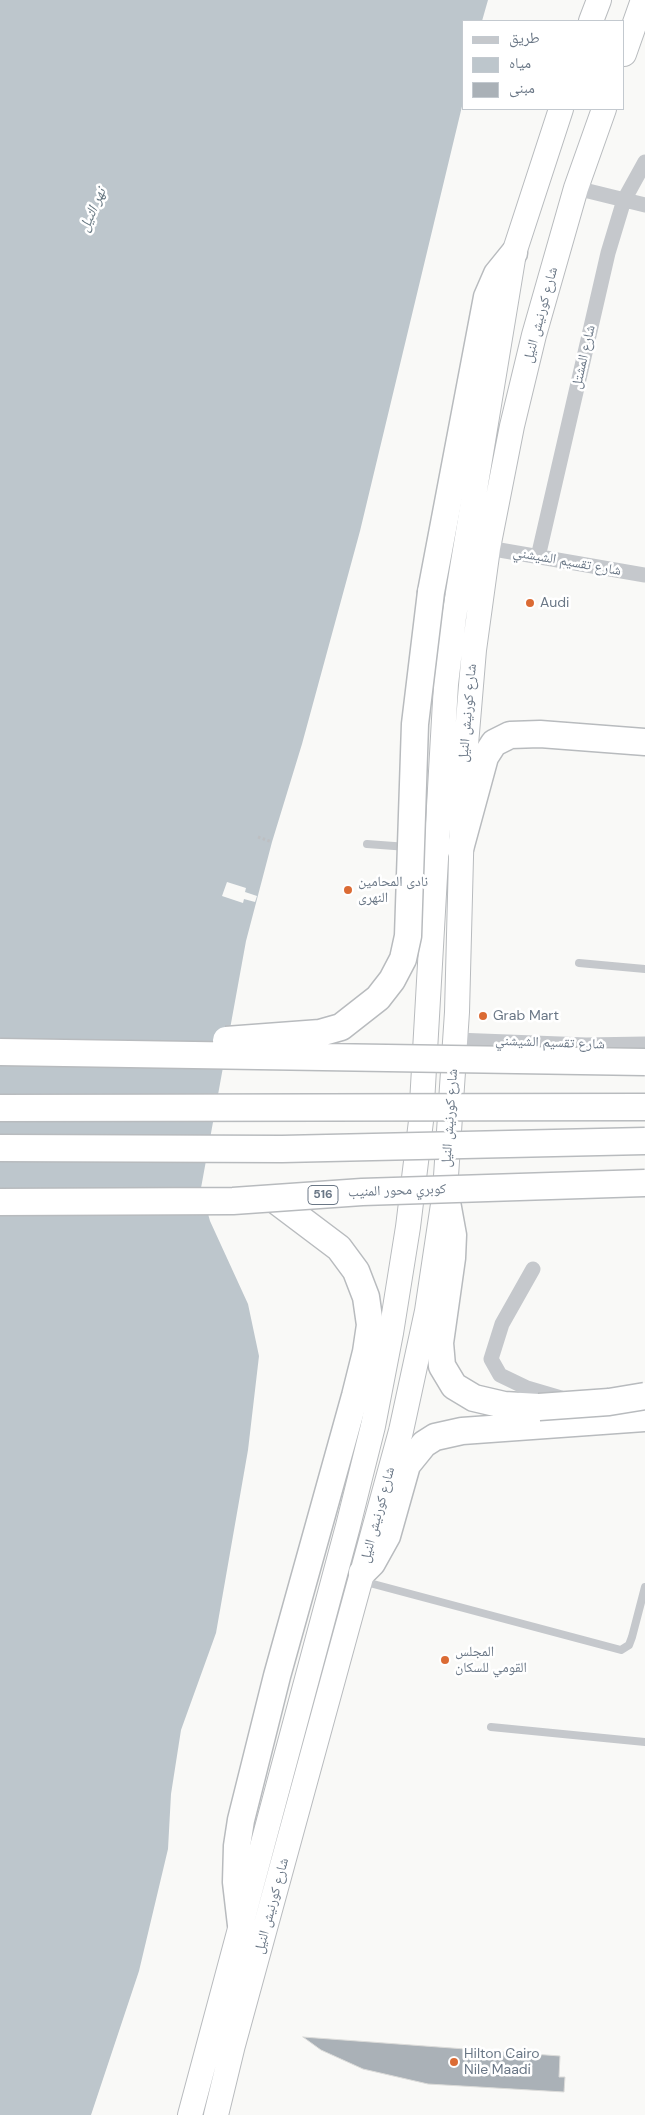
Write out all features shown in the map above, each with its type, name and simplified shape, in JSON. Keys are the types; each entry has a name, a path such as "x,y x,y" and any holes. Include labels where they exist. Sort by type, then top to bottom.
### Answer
{"highway":[{"path":"591,20 599,0"},
{"path":"625,51 643,0"},
{"name":"شارع كورنيش النيل","path":"216,2115 233,2045 401,1431 426,1312 445,1191 456,1040 449,849 446,684 453,627 514,253 561,110"},
{"name":"شارع كورنيش النيل","path":"190,2115 348,1526 373,1426 391,1333 408,1227 449,849 463,780 474,650 488,548 512,426 534,335 576,188 604,110"},
{"path":"177,1053 203,1044 231,1039 320,1033 341,1027 378,998 392,980 403,959 408,936 412,756 431,592 487,297 497,274 514,253"},
{"path":"449,849 485,757 494,743 510,735 540,734 645,742"},
{"path":"0,1052 177,1053 645,1062"},
{"path":"0,1108 645,1107"},
{"path":"0,1148 282,1149 645,1141"},
{"name":"كوبري محور المنيب","path":"0,1202 274,1199 362,1192 645,1183"},
{"path":"583,1184 645,1192"},
{"path":"445,1191 451,1220 452,1258 440,1343 442,1366 454,1386 474,1398 504,1405 539,1407 600,1403 645,1396"},
{"path":"241,1925 236,1882 237,1846 241,1820 277,1676 356,1396 370,1325 363,1288 356,1271 340,1248 274,1199"},
{"path":"361,1576 380,1550 392,1521 407,1465 424,1444 448,1432 645,1418"}],"street":[{"name":"شارع المشتل","path":"538,557 608,253 624,200 645,162"},
{"path":"576,188 645,205"},
{"name":"شارع تقسيم الشيشني","path":"488,548 645,575"},
{"name":"شارع تقسيم الشيشني","path":"456,1040 586,1045 645,1044"},
{"path":"533,1269 502,1324 491,1353 492,1365 500,1375 527,1388 556,1398 586,1402 645,1401"}],"lane":[{"path":"367,844 449,849"},
{"path":"579,963 645,968"},
{"path":"361,1576 621,1650 629,1645 645,1587"},
{"path":"491,1727 645,1742"}],"path":[{"path":"258,836 272,842"}],"water":[{"name":"نهر النيل","path":"0,0 488,0 482,20 462,20 462,106 360,531 246,941 201,1188 210,1221 248,1304 259,1356 248,1450 216,1633 181,1730 171,1794 168,1849 139,1971 91,2115 0,2115"}],"pier":[{"path":"227,882 246,888 245,892 257,896 255,902 244,899 243,903 222,896"}],"building":[{"name":"Hilton Cairo Nile Maadi","path":"303,2037 560,2056 559,2077 565,2077 564,2092 428,2084 363,2069 321,2050"}],"place":[{"name":"Audi","path":"530,603"},
{"name":"نادى المحامين النهرى","path":"348,890"},
{"name":"Grab Mart","path":"483,1016"},
{"name":"المجلس القومي للسكان","path":"445,1660"},
{"name":"Hilton Cairo Nile Maadi","path":"454,2062"}]}
